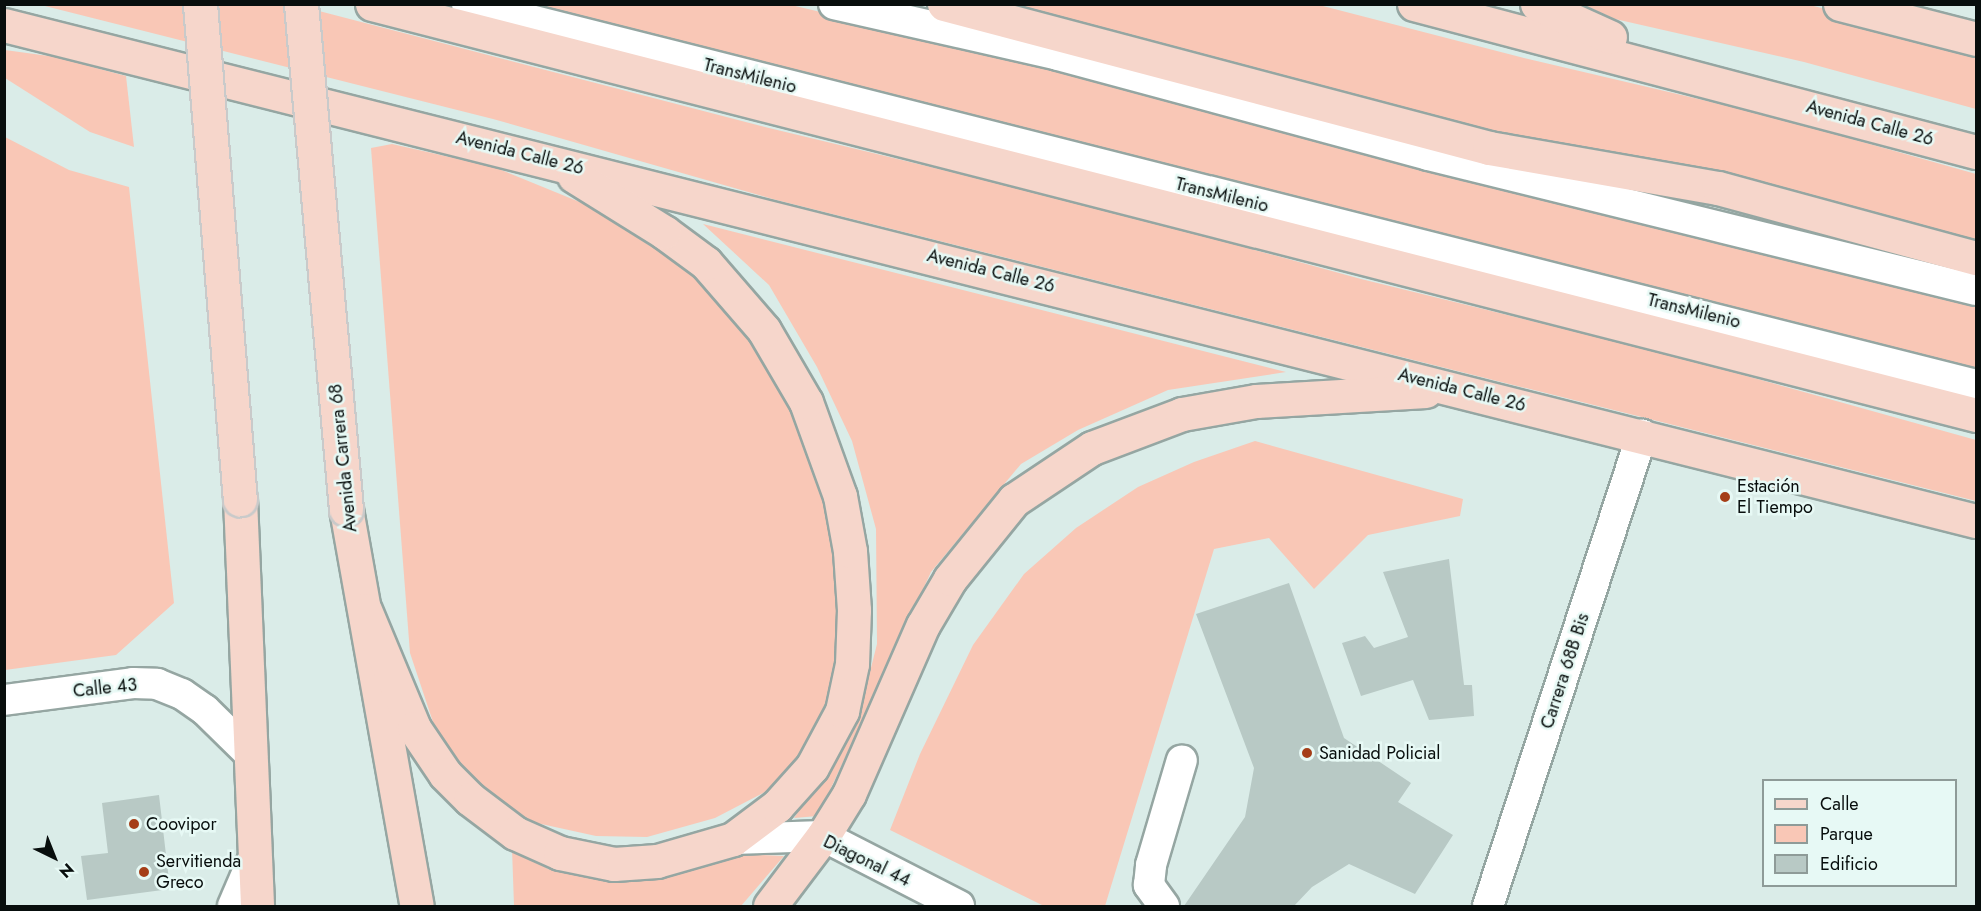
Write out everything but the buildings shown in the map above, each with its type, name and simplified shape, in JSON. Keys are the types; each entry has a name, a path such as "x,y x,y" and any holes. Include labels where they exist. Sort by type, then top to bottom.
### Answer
{"main road":[{"path":"200,4 240,499 257,906"},
{"name":"Avenida Carrera 68","path":"301,4 346,509 417,906"},
{"path":"372,4 1977,415"},
{"path":"944,4 1489,148 1718,188 1977,258"},
{"name":"Avenida Calle 26","path":"1414,4 1974,150"},
{"path":"1537,4 1712,80"},
{"path":"1840,4 1977,39"},
{"name":"Avenida Calle 26","path":"4,25 547,159 1977,521"},
{"path":"365,610 388,673 414,728 434,759 470,799 515,832 560,854 614,864 657,861 733,839 777,806 812,767 842,711 852,663 854,610 850,551 840,496 806,402 783,359 739,297 706,263 664,232 547,159"},
{"path":"770,906 823,837 849,794 923,625 950,579 1014,500 1052,472 1092,448 1147,425 1214,406 1459,389"}],"street":[{"name":"TransMilenio","path":"467,4 1977,385"},
{"path":"834,4 1059,55 1428,155 1977,290"},
{"path":"4,37 95,48"},
{"name":"Carrera 68B Bis","path":"1488,906 1642,435"},
{"name":"Calle 43","path":"4,700 133,683 156,684 182,694 205,710 252,756"},
{"path":"1164,906 1149,885 1182,760"},
{"name":"Diagonal 44","path":"733,839 823,837 959,906"},
{"path":"232,906 256,852"}],"green space":[{"path":"1806,4 1976,48 1976,109 1804,62 1615,19 1584,5"},
{"path":"41,5 296,5 769,128 1109,210 1361,279 1686,359 1976,440 1976,501 776,200 493,119"},
{"path":"505,5 791,5 1033,62 1976,304 1976,370"},
{"path":"997,5 1319,5 1524,58 1771,116 1976,174 1976,243 1739,178 1469,126"},
{"path":"5,50 56,57 126,76 134,147 90,132 5,78"},
{"path":"5,137 69,170 129,187 174,603 116,655 5,670"},
{"path":"392,144 494,167 587,205 695,275 747,320 800,422 835,541 844,624 833,692 815,739 767,791 715,818 647,837 596,836 523,820 482,792 442,749 410,653 371,148"},
{"path":"703,224 1286,372 1168,390 1078,430 1021,464 931,572 818,816 794,818 856,727 877,644 876,529 852,441 817,367 769,285"},
{"path":"1255,441 1463,499 1460,516 1368,535 1314,589 1269,538 1214,549 1105,906 1044,906 890,830 920,754 973,645 1024,574 1076,528 1138,487 1194,462"},
{"path":"512,849 548,869 589,878 661,874 734,854 784,856 741,906 514,906"}],"place":[{"name":"Estación El Tiempo","path":"1725,497"},
{"name":"Sanidad Policial","path":"1307,753"},
{"name":"Coovipor","path":"134,824"},
{"name":"Servitienda Greco","path":"144,872"}]}
